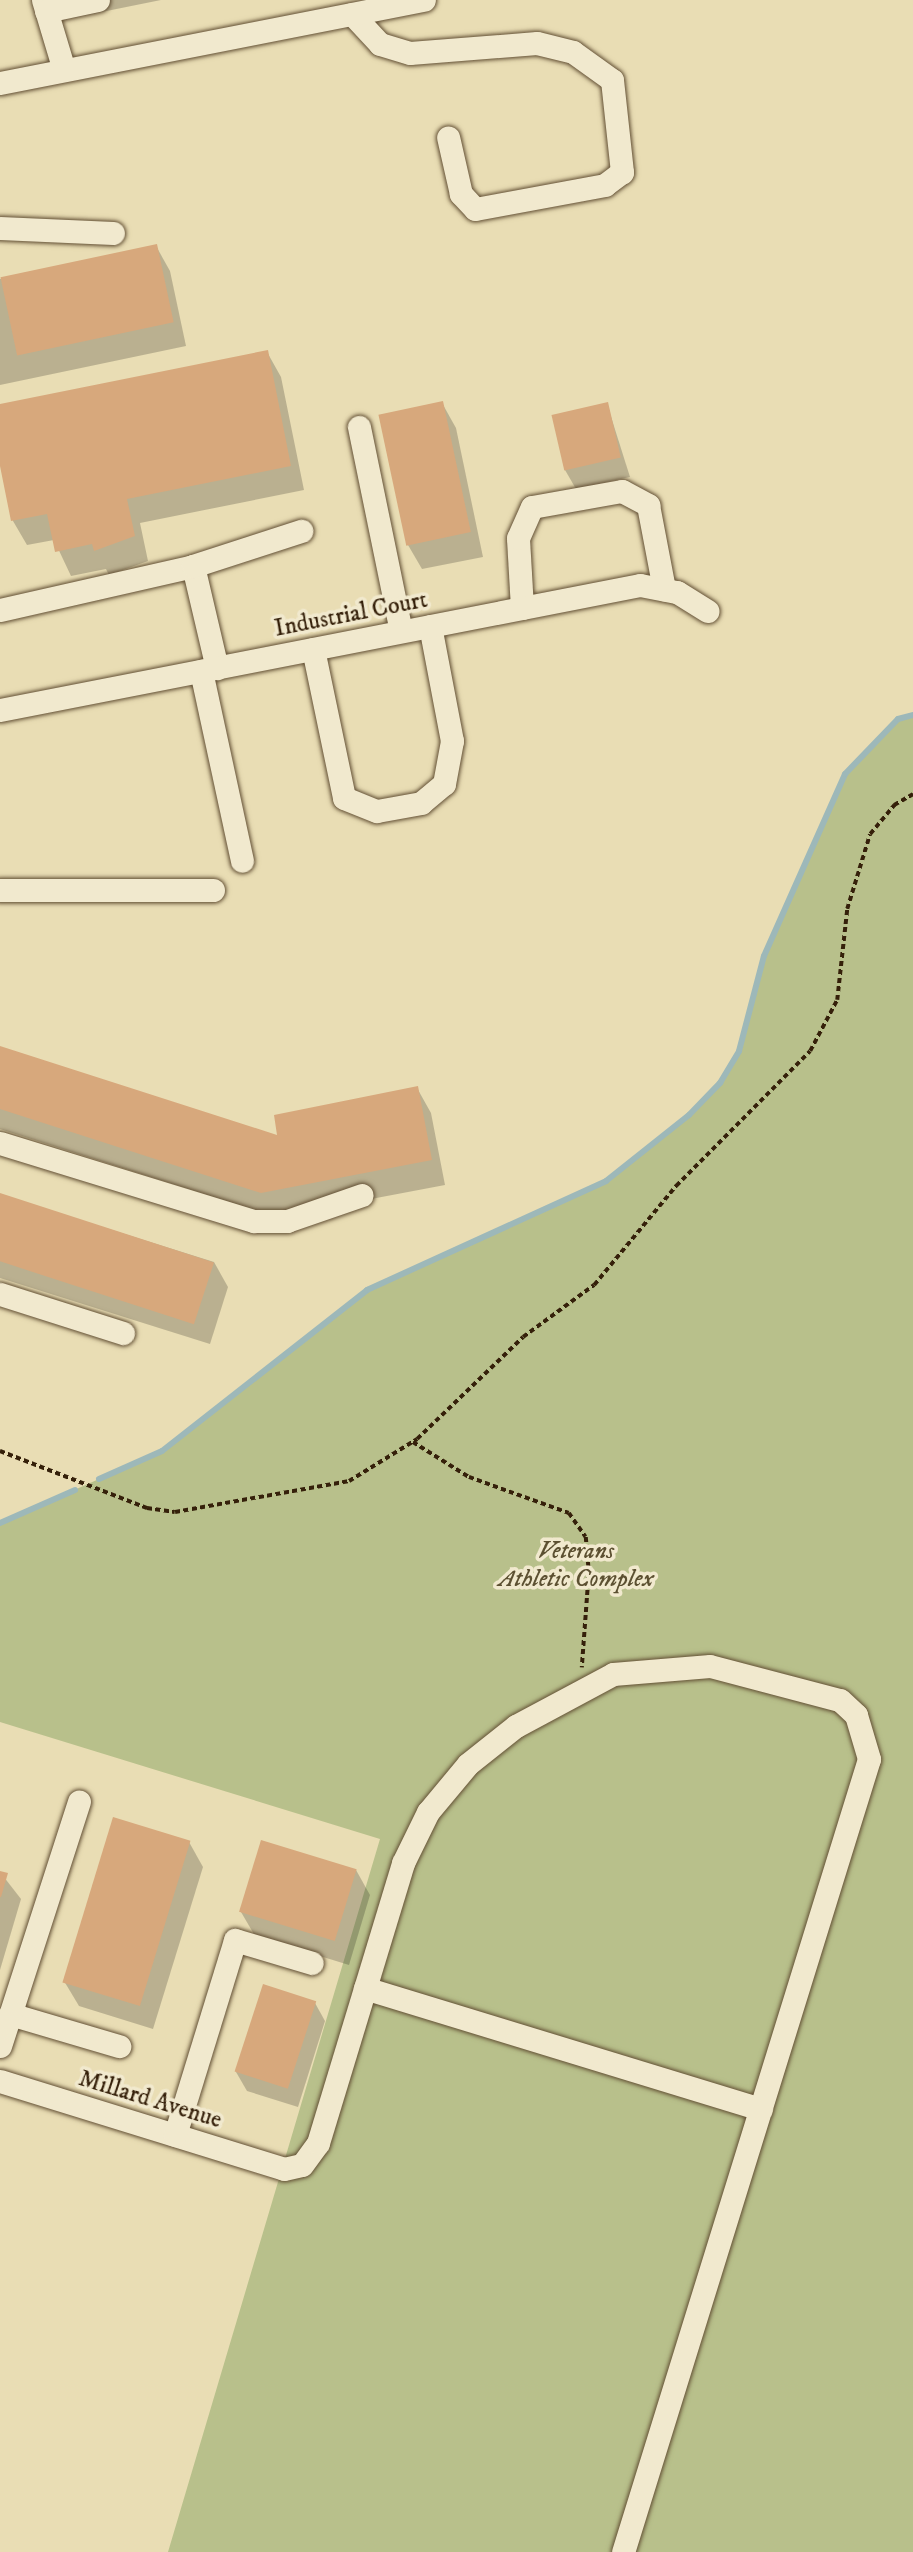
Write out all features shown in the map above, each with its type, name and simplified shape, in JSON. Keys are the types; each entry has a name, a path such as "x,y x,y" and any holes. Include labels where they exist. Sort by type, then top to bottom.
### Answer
{"street":[{"path":"64,70 44,5 98,0"},
{"path":"0,83 424,0"},
{"path":"352,14 380,44 410,53 537,43 573,52 612,80 622,172 605,186 475,209 461,194 448,137"},
{"path":"0,228 113,233"},
{"path":"359,427 401,631"},
{"path":"522,608 518,538 532,507 622,491 648,505 664,589"},
{"path":"0,610 193,566 301,531"},
{"path":"193,566 242,861"},
{"name":"Industrial Court","path":"0,710 640,585 664,589 708,611"},
{"path":"313,649 344,798 377,811 421,803 444,784 452,741 430,626"},
{"path":"0,890 213,890"},
{"path":"0,1143 254,1221 286,1222 362,1195"},
{"path":"0,1294 123,1333"},
{"path":"623,2552 761,2109 869,1759 865,1736 840,1700 710,1666 613,1674 583,1687 516,1726 468,1764 428,1812 403,1863 365,1988 761,2109"},
{"path":"0,2046 79,1801"},
{"path":"175,2135 235,1940 312,1963"},
{"name":"Millard Avenue","path":"0,2081 284,2168 302,2165 318,2143 365,1988"},
{"path":"10,2014 119,2046"}],"path":[{"path":"0,1451 147,1508 175,1512 349,1481 413,1442 523,1337 594,1285 676,1186 810,1051 837,1000 847,909 870,834 894,805 913,794"},
{"path":"413,1442 469,1477 569,1513 586,1537 583,1687"}],"green space":[{"name":"Veterans Athletic Complex","path":"913,715 913,2552 168,2552 380,1839 0,1722 0,1523 162,1451 367,1290 606,1181 689,1115 720,1083 739,1051 764,956 845,774 898,719"}],"building":[{"path":"157,244 174,322 17,356 0,277"},
{"path":"268,350 291,466 127,499 135,536 94,551 92,544 55,552 47,514 11,521 0,466 0,404"},
{"path":"443,401 471,532 406,546 378,415"},
{"path":"608,402 621,458 564,471 551,415"},
{"path":"0,1046 277,1135 274,1115 418,1086 432,1160 261,1193 0,1109"},
{"path":"0,1193 214,1263 194,1324 0,1261"},
{"path":"113,1817 190,1841 140,2006 62,1982"},
{"path":"261,1840 357,1869 335,1941 239,1912"},
{"path":"0,1871 8,1873 1,1897 0,1897"},
{"path":"263,1984 316,2001 288,2089 235,2071"}],"waterway":[{"path":"99,1479 162,1451 367,1290 606,1181 689,1115 720,1083 739,1051 764,956 845,774 898,719 913,715"},
{"path":"0,1523 75,1490"}]}
